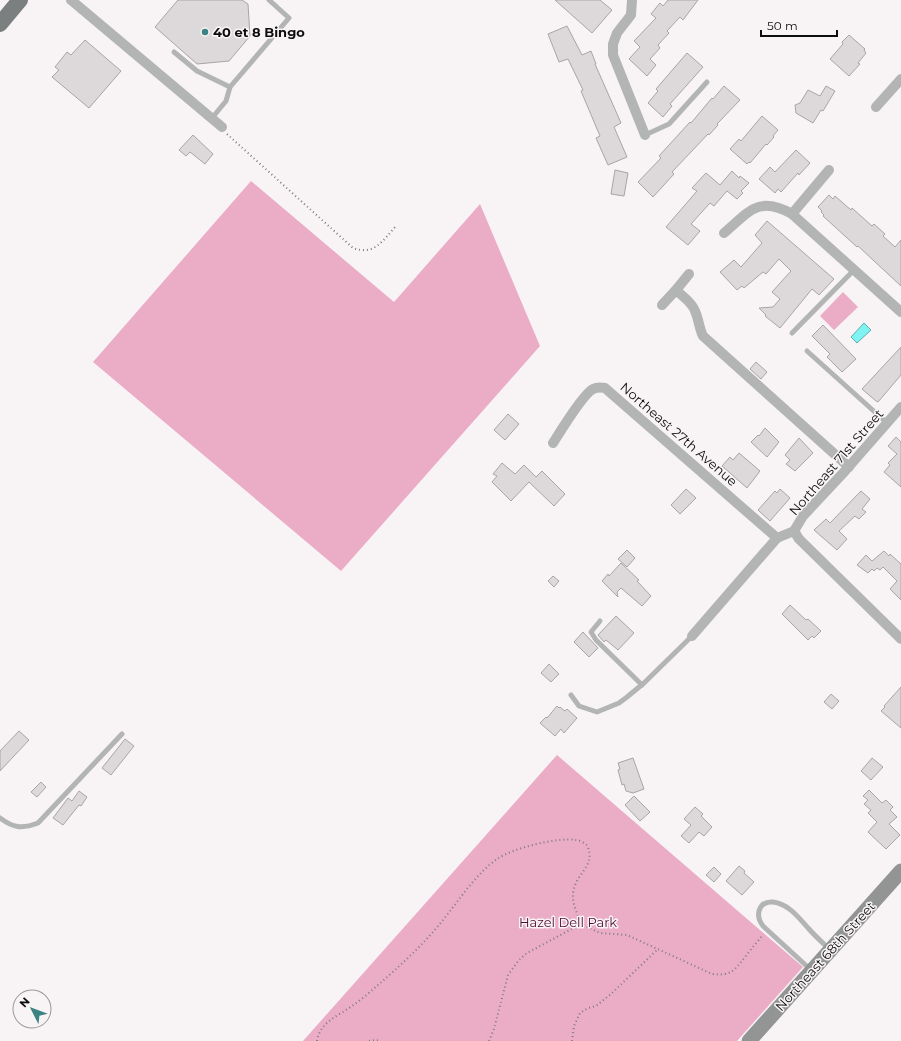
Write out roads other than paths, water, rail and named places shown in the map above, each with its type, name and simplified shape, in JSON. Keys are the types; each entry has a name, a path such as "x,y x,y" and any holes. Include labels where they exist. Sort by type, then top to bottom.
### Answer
{"main road":[{"path":"0,24 20,0"}],"street":[{"path":"71,0 222,127"},
{"path":"632,0 632,12 630,17 617,33 613,44 613,55 645,135"},
{"path":"876,107 901,79"},
{"path":"792,214 829,170"},
{"path":"724,233 761,205 781,208 792,214 901,312"},
{"path":"662,305 689,274"},
{"path":"676,290 693,306 696,312 700,331 707,340 849,467"},
{"name":"Northeast 27th Avenue","path":"553,442 591,390 599,387 605,388 777,538"},
{"name":"Northeast 71st Street","path":"692,636 777,538 794,531 803,516 849,467 901,407"},
{"path":"794,531 799,539 901,639"},
{"name":"Northeast 68th Street","path":"749,1041 901,873"}],"lane":[{"path":"212,118 226,101 230,87 289,18 269,0"},
{"path":"174,52 197,71 230,87"},
{"path":"645,135 669,124 707,82"},
{"path":"792,333 854,270"},
{"path":"807,352 887,423"},
{"path":"600,621 591,632 596,640 642,685"},
{"path":"571,696 580,706 597,712 620,703 642,685 692,636"},
{"path":"0,818 15,826 27,827 38,823 122,734"},
{"path":"812,971 767,931 758,919 759,909 764,904 768,903 779,904 790,909 830,950"}],"water":[{"path":"864,323 871,330 857,343 851,337"}],"place":[{"name":"40 et 8 Bingo","path":"205,32"}],"park label":[{"name":"Hazel Dell Park","path":"568,922"}]}
